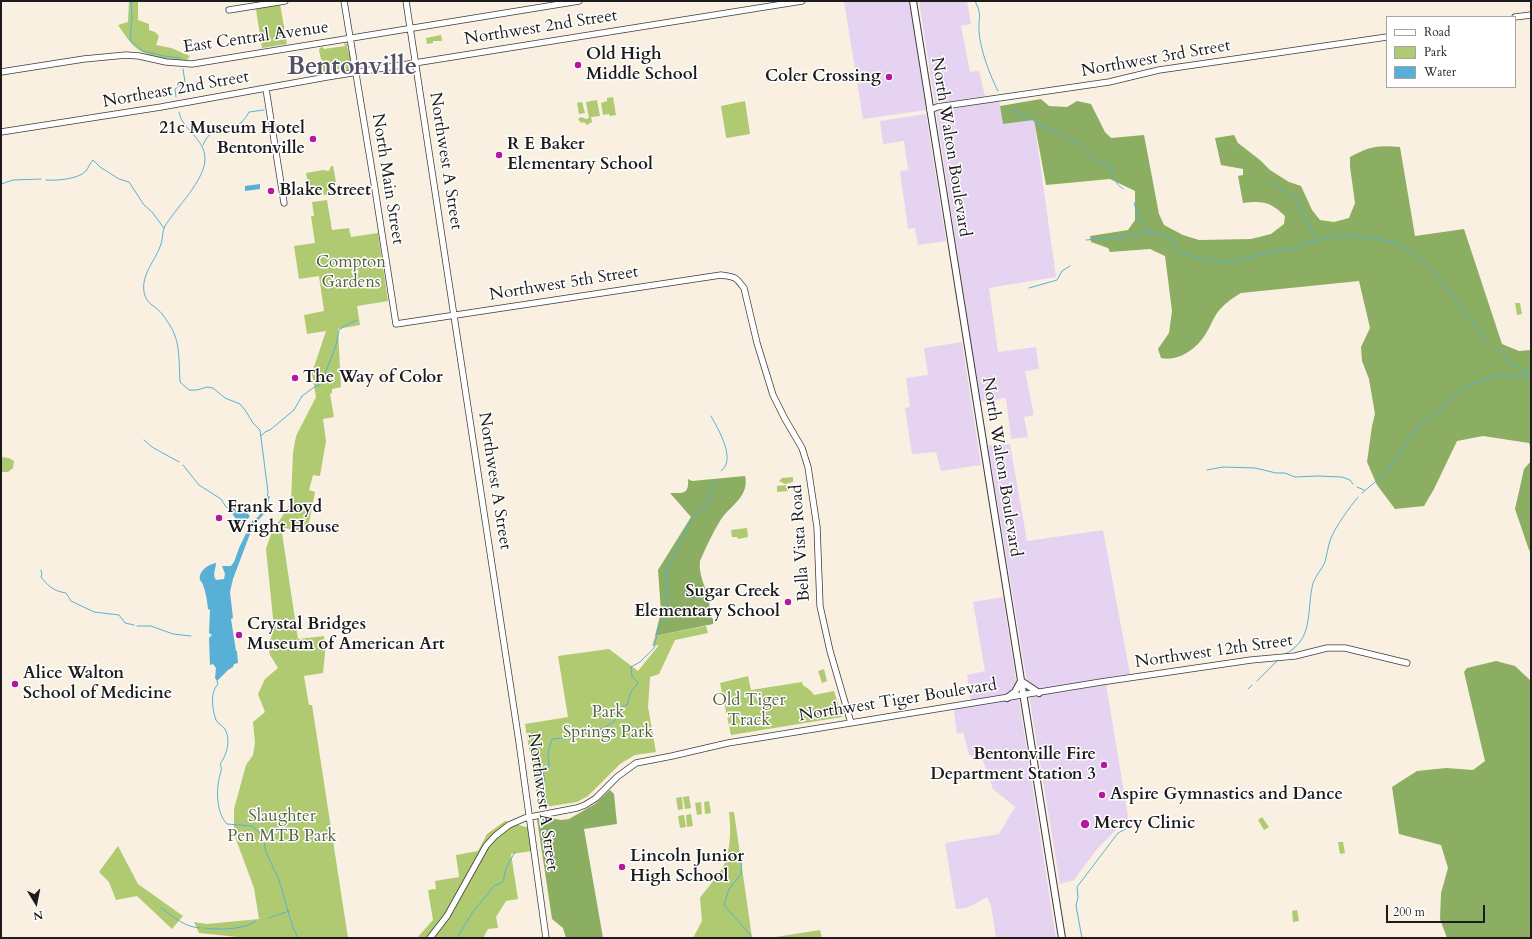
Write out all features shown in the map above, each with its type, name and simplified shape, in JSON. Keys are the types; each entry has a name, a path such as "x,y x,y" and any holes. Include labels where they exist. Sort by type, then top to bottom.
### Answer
{"main road":[{"name":"North Walton Boulevard","path":"913,1 1062,938"},
{"path":"1007,698 1013,694 1021,681 1039,693"}],"street":[{"path":"229,10 285,1"},
{"name":"North Main Street","path":"344,1 355,73 376,189 396,324"},
{"name":"Northwest A Street","path":"406,1 530,816 546,938"},
{"name":"East Central Avenue","path":"1,72 85,59 126,55 139,56 166,62 192,64 579,1"},
{"name":"Northwest 2nd Street","path":"355,73 802,1"},
{"path":"1516,17 1531,15"},
{"name":"Northwest 3rd Street","path":"930,110 1109,82 1159,70 1386,37"},
{"name":"Northeast 2nd Street","path":"1,132 161,107 355,73"},
{"path":"266,89 284,203"},
{"name":"Northwest 5th Street","path":"396,324 721,274 735,277"},
{"name":"Bella Vista Road","path":"735,277 744,288 757,343 774,395 785,419 802,448 808,466 817,527 820,606 830,651 851,723"},
{"name":"Northwest 12th Street","path":"1023,696 1251,660 1282,658 1335,647 1359,651 1407,663"},
{"name":"Northwest Tiger Boulevard","path":"430,938 447,916 479,859 495,836 509,825 530,816 585,806 596,798 617,777 636,763 728,743 1023,696"}],"shaded area":[{"path":"844,1 909,1 926,110 863,119"},
{"path":"919,1 967,1 971,24 961,26 970,72 979,71 985,96 935,104"},
{"path":"999,101 1003,124 1034,120 1056,277 989,288 998,352 1036,347 1039,369 1025,371 1034,415 1024,417 1028,437 1011,439 1006,398 980,402 936,111"},
{"path":"926,114 946,241 918,245 915,228 908,229 900,171 908,170 904,141 883,144 880,121"},
{"path":"962,342 981,465 941,471 936,452 912,454 905,408 910,407 906,378 928,375 924,348"},
{"path":"1010,444 1027,541 1103,530 1130,674 1105,678 1129,823 1118,828 1097,849 1074,880 1060,884 988,445"},
{"path":"1003,597 1056,938 996,938 991,906 987,897 967,908 956,909 945,843 999,834 1015,807 993,789 982,758 969,755 963,732 957,734 953,704 971,700 967,675 985,671 973,602"}],"green space":[{"path":"129,1 138,1 138,20 149,24 149,30 155,32 159,36 156,45 171,48 190,56 186,61 164,59 149,55 136,48 131,43 118,25 128,22"},
{"path":"280,4 287,44 262,48 256,9"},
{"path":"441,35 442,41 433,41 433,43 427,44 426,38"},
{"path":"344,43 348,46 351,69 348,71 346,69 326,72 327,75 324,74 319,50 320,48 322,47 324,49 345,46"},
{"path":"613,97 616,115 603,115 601,103 607,101 607,98"},
{"path":"1041,99 1049,106 1067,107 1077,101 1091,104 1105,132 1111,138 1144,135 1159,214 1164,225 1183,235 1199,240 1251,239 1271,234 1284,224 1285,216 1274,207 1261,202 1243,203 1238,176 1243,175 1243,169 1221,165 1215,138 1234,135 1238,143 1270,170 1289,182 1301,186 1312,210 1320,220 1334,222 1349,218 1355,203 1350,157 1374,147 1400,147 1415,236 1464,229 1502,344 1519,351 1531,350 1531,450 1529,443 1483,436 1457,441 1434,489 1424,506 1395,509 1377,485 1367,462 1375,414 1369,379 1362,361 1361,347 1370,328 1359,281 1241,293 1220,310 1197,345 1180,356 1167,359 1161,358 1158,349 1169,333 1172,311 1165,256 1150,249 1110,252 1108,248 1091,242 1090,236 1128,230 1135,220 1135,191 1110,179 1046,185 1034,120 1003,124 1000,106"},
{"path":"597,100 600,116 591,117 592,122 587,125 584,122 581,123 578,119 581,117 586,119 589,118 586,102"},
{"path":"745,101 750,134 727,138 721,106"},
{"path":"582,102 585,113 579,114 577,103"},
{"path":"331,166 333,166 338,193 315,196 314,189 308,183 306,173 323,170 329,171"},
{"name":"Slaughter Pen MTB Park","path":"327,200 332,230 349,228 351,237 378,233 388,301 357,306 360,325 338,329 341,387 332,389 332,393 330,394 334,417 323,419 326,441 320,476 313,475 309,490 315,492 307,533 285,528 282,533 298,639 324,636 325,653 323,673 304,676 309,705 312,705 348,938 247,938 199,933 194,922 207,924 259,919 254,888 234,834 234,809 246,765 253,755 255,743 253,722 265,712 258,694 265,679 278,668 270,655 268,647 274,628 266,549 271,534 291,502 293,453 296,436 316,397 312,373 326,331 307,334 304,315 324,311 319,276 299,279 294,246 315,243 311,216 314,216 312,202"},
{"path":"1515,303 1520,303 1522,314 1517,315"},
{"path":"1,457 9,458 14,461 13,468 8,472 1,472"},
{"path":"1531,461 1531,552 1515,509 1524,469"},
{"path":"745,476 746,483 742,496 720,521 700,561 700,571 709,600 713,624 655,636 661,612 658,570 691,517 670,493 684,492 687,488 688,479 692,481"},
{"path":"793,477 793,482 785,484 779,481 782,478"},
{"path":"787,485 788,491 777,492 777,486"},
{"path":"747,528 748,537 738,539 737,537 732,537 731,530"},
{"name":"Park Springs Park","path":"706,626 708,633 675,640 659,674 650,677 648,707 656,752 635,755 620,764 588,796 577,802 539,808 525,724 568,717 558,656 609,649 638,671 659,645 652,646 655,636"},
{"path":"1496,661 1515,666 1531,681 1531,938 1447,938 1440,919 1441,893 1448,868 1441,845 1399,834 1392,787 1417,771 1446,768 1473,770 1485,761 1464,672 1467,668"},
{"path":"824,669 827,681 822,683 818,671"},
{"name":"Old Tiger Track","path":"748,676 751,690 802,682 803,685 814,695 834,691 842,717 731,735 720,683"},
{"path":"610,790 614,794 617,824 584,829 603,938 566,938 563,928 552,919 537,819 569,819 595,804"},
{"path":"689,796 691,808 685,809 683,797"},
{"path":"682,797 683,809 678,810 676,798"},
{"path":"709,801 711,813 705,814 704,802"},
{"path":"701,802 702,814 697,815 695,803"},
{"path":"729,812 734,812 752,938 693,938 702,921 700,898 724,865 728,852 730,839"},
{"path":"691,814 693,826 687,827 686,815"},
{"path":"684,815 686,827 680,828 678,816"},
{"path":"1262,817 1269,827 1264,830 1258,820"},
{"path":"505,821 529,828 532,851 511,854 518,899 506,901 496,917 498,928 488,929 483,938 417,938 433,920 428,890 436,889 435,881 459,877 456,855 478,851 487,834"},
{"path":"1338,842 1343,842 1345,853 1340,854"},
{"path":"118,846 138,884 183,916 172,929 137,896 116,900 109,882 99,872"},
{"path":"1297,910 1299,921 1293,922 1292,911"},
{"path":"820,930 822,938 769,938"}],"water":[{"path":"260,184 260,189 245,191 245,186"},
{"path":"270,496 263,515 253,526 233,579 230,592 233,618 231,619 238,663 234,664 233,667 217,681 215,678 216,668 213,664 210,665 209,638 212,635 209,633 210,610 208,609 205,591 200,577 202,571 207,566 216,563 214,574 216,580 224,579 225,574 222,566 231,566 234,562 252,521 258,517 264,508 266,497"},
{"path":"234,508 236,508 235,510 247,513 250,516 244,524 239,523 231,512"}],"waterway":[{"path":"131,1 132,18 130,40 143,51 181,58"},
{"path":"975,1 980,14 979,31 983,54 998,91"},
{"path":"176,97 175,89 185,82 183,69"},
{"path":"1011,109 1029,117 1039,125 1059,134"},
{"path":"203,145 209,135 213,132 236,126 244,120 249,112 264,110"},
{"path":"179,112 184,124 201,145 205,159 204,167 195,185 163,230 159,250 145,279 144,292 149,303 161,312 174,333 179,352 180,382 189,390 197,390 207,387 213,388 225,398 240,404 253,423 260,430 268,492 267,497"},
{"path":"1064,137 1078,143 1098,163 1110,165 1116,182 1123,189"},
{"path":"46,180 61,180 73,178 83,174 93,160 100,167 119,179 129,182 144,205 152,212 164,228"},
{"path":"1,184 13,180 41,179"},
{"path":"1269,182 1296,198 1316,239"},
{"path":"1134,203 1138,215 1150,231"},
{"path":"1086,240 1121,237 1151,232 1171,238 1178,252 1202,259 1230,262 1282,249 1294,250 1304,244 1336,236 1359,236 1393,242 1411,251 1431,268 1488,342"},
{"path":"1029,288 1057,280 1062,271 1070,266"},
{"path":"261,436 294,410 302,396 321,384 336,345 339,330 357,320"},
{"path":"1496,348 1502,352 1512,365 1531,374"},
{"path":"1362,493 1387,472 1392,463 1396,460 1409,437 1417,431 1418,425 1433,414 1442,410 1450,399 1466,386 1505,374 1517,377 1531,376"},
{"path":"711,416 725,444 727,452 727,460 721,471"},
{"path":"144,440 152,447 179,462"},
{"path":"183,465 199,485 221,499 226,507 231,510"},
{"path":"1207,470 1223,467 1255,468 1276,473 1285,473 1295,477 1342,477 1350,480 1353,484"},
{"path":"542,784 545,781 543,772 549,767 548,752 552,739 572,737 603,728 615,721 618,710 627,705 631,692 638,683 632,676 631,667 640,662 654,648 659,626 665,618 667,599 667,569 690,522 708,505 711,486 717,480"},
{"path":"1357,487 1364,490"},
{"path":"1283,655 1293,649 1300,642 1305,633 1313,583 1325,562 1333,533 1358,497"},
{"path":"41,570 41,577 55,590 66,593 71,601 94,612 119,615 125,623 134,625"},
{"path":"137,626 151,626 173,634 191,636"},
{"path":"1257,681 1277,661"},
{"path":"217,681 218,684 215,687 212,701 217,721 225,729 228,738 225,756 220,764 221,769 218,791 219,809 227,824 252,826 263,837 266,852 279,880 293,928 298,938"},
{"path":"1248,689 1252,685"},
{"path":"1082,938 1076,906 1078,897 1077,887 1118,833 1131,826"},
{"path":"457,938 472,913 494,886 503,882 506,868 515,852"},
{"path":"742,858 741,874 729,889 724,905 753,938"},
{"path":"161,908 184,924 201,928"},
{"path":"269,918 289,911"},
{"path":"204,928 238,928 256,921"}],"place":[{"name":"Old High Middle School","path":"578,65"},
{"name":"Coler Crossing","path":"889,77"},
{"name":"21c Museum Hotel Bentonville","path":"313,139"},
{"name":"R E Baker Elementary School","path":"499,155"},
{"name":"Blake Street","path":"271,191"},
{"name":"The Way of Color","path":"295,378"},
{"name":"Frank Lloyd Wright House","path":"219,518"},
{"name":"Sugar Creek Elementary School","path":"788,602"},
{"name":"Crystal Bridges Museum of American Art","path":"239,635"},
{"name":"Alice Walton School of Medicine","path":"15,684"},
{"name":"Bentonville Fire Department Station 3","path":"1104,765"},
{"name":"Aspire Gymnastics and Dance","path":"1102,795"},
{"name":"Mercy Clinic","path":"1085,824"},
{"name":"Lincoln Junior High School","path":"622,867"}],"district":[{"name":"Bentonville","path":"352,68"}],"park label":[{"name":"Compton Gardens","path":"351,273"}]}
